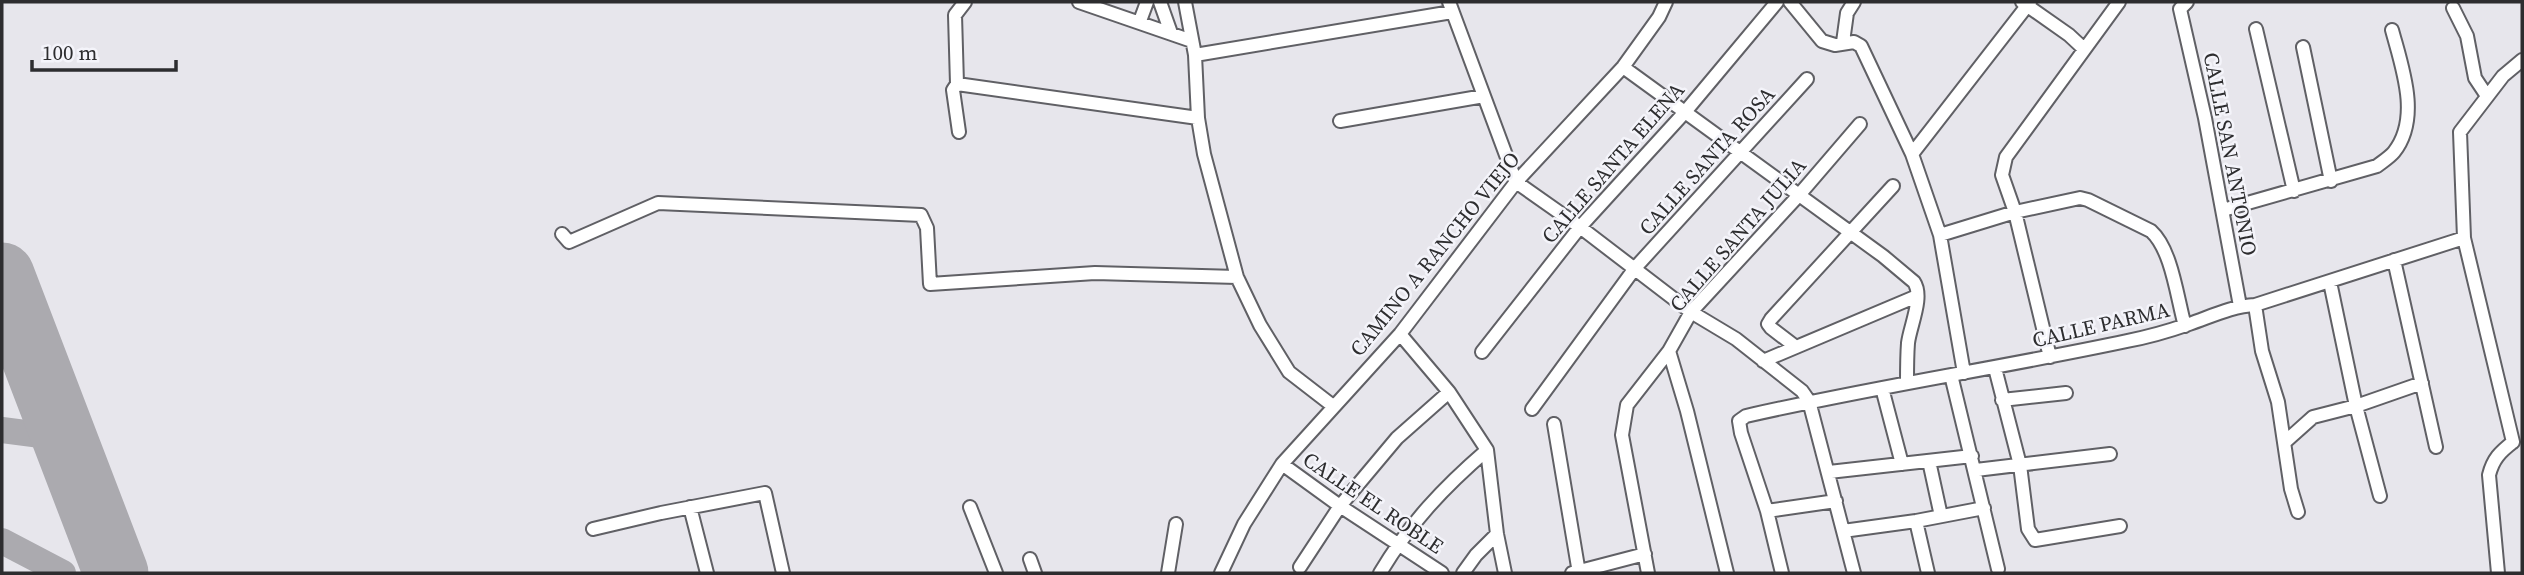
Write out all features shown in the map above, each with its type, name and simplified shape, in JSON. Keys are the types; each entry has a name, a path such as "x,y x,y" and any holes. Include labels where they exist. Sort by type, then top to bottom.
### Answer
{"street":[{"path":"959,132 953,90 957,84 955,15 965,2"},
{"path":"1079,2 1192,41"},
{"path":"1140,21 1147,2"},
{"path":"1160,2 1171,33"},
{"path":"1185,2 1195,55 1198,118 1204,153 1237,277 1260,325 1289,372 1333,406"},
{"name":"CAMINO A RANCHO VIEJO","path":"1221,573 1244,524 1282,464 1400,334 1516,182 1623,67 1659,17 1666,2"},
{"name":"CALLE SANTA ELENA","path":"1482,352 1580,227 1685,111 1777,2"},
{"path":"1790,2 1822,41 1835,45 1854,42 1861,46 1912,154 1940,235 1958,374 1972,456 1997,569"},
{"path":"1843,42 1847,13 1854,2"},
{"path":"2050,357 2015,212 2002,175 2006,157 2119,2"},
{"path":"1912,154 2026,3 2084,49"},
{"name":"CALLE SAN ANTONIO","path":"2183,6 2240,306"},
{"path":"1195,55 1451,7 1516,182 1691,312 1736,340 1802,391 1810,401 1854,573"},
{"path":"2453,8 2467,36 2475,78 2487,96"},
{"path":"2256,29 2294,191"},
{"path":"2222,210 2377,166 2394,153 2406,130 2409,115 2400,58 2392,30"},
{"path":"2303,47 2331,181"},
{"path":"2498,573 2489,475 2492,463 2499,453 2518,441 2463,238 2459,132 2503,76 2522,60"},
{"path":"1623,67 1851,232 1914,282 1917,296 1908,342 1907,383"},
{"name":"CALLE SANTA ROSA","path":"1532,409 1635,268 1807,79"},
{"path":"957,84 1198,118"},
{"path":"1340,121 1484,96"},
{"name":"CALLE SANTA JULIA","path":"1648,573 1622,435 1627,405 1669,351 1691,312 1799,195 1860,124"},
{"path":"1796,347 1770,328 1771,319 1893,186"},
{"path":"1940,235 2015,212 2080,198 2151,231 2158,237 2165,250 2185,326"},
{"path":"562,234 569,242 658,203 921,215 928,228 930,284 1095,273 1237,277"},
{"name":"CALLE PARMA","path":"1767,511 1741,433 1739,421 1745,416 1810,401 2130,341 2185,326 2240,306 2255,305 2330,282 2463,238"},
{"path":"2394,260 2436,447"},
{"path":"2330,282 2356,406 2380,496"},
{"path":"1763,361 1917,296"},
{"path":"2255,305 2262,351 2278,402 2291,489 2298,512"},
{"path":"1400,334 1449,392 1487,450 1497,534 1505,573"},
{"path":"1669,351 1687,411 1727,573"},
{"path":"1995,368 2020,465 2028,529 2035,540 2120,526"},
{"path":"2284,442 2313,417 2356,406 2422,383"},
{"path":"1882,388 1902,464"},
{"path":"1300,567 1340,506 1397,438 1449,392"},
{"path":"2002,400 2066,393"},
{"path":"1554,424 1576,573 1645,554"},
{"path":"1380,573 1417,518 1451,481 1487,450"},
{"path":"1976,470 2110,454"},
{"path":"1829,472 1972,456"},
{"path":"1928,461 1941,516"},
{"name":"CALLE EL ROBLE","path":"1282,464 1442,573"},
{"path":"593,529 765,493 783,573"},
{"path":"1782,573 1767,511 1836,501"},
{"path":"690,507 707,573"},
{"path":"970,507 996,573"},
{"path":"1843,531 1984,508"},
{"path":"1916,521 1928,573"},
{"path":"1168,573 1177,524"},
{"path":"1463,573 1497,534"},
{"path":"1030,559 1035,573"}],"taxiway":[{"path":"2,430 64,438"},
{"path":"2,541 63,573"}],"runway":[{"path":"2,275 116,573"}]}
